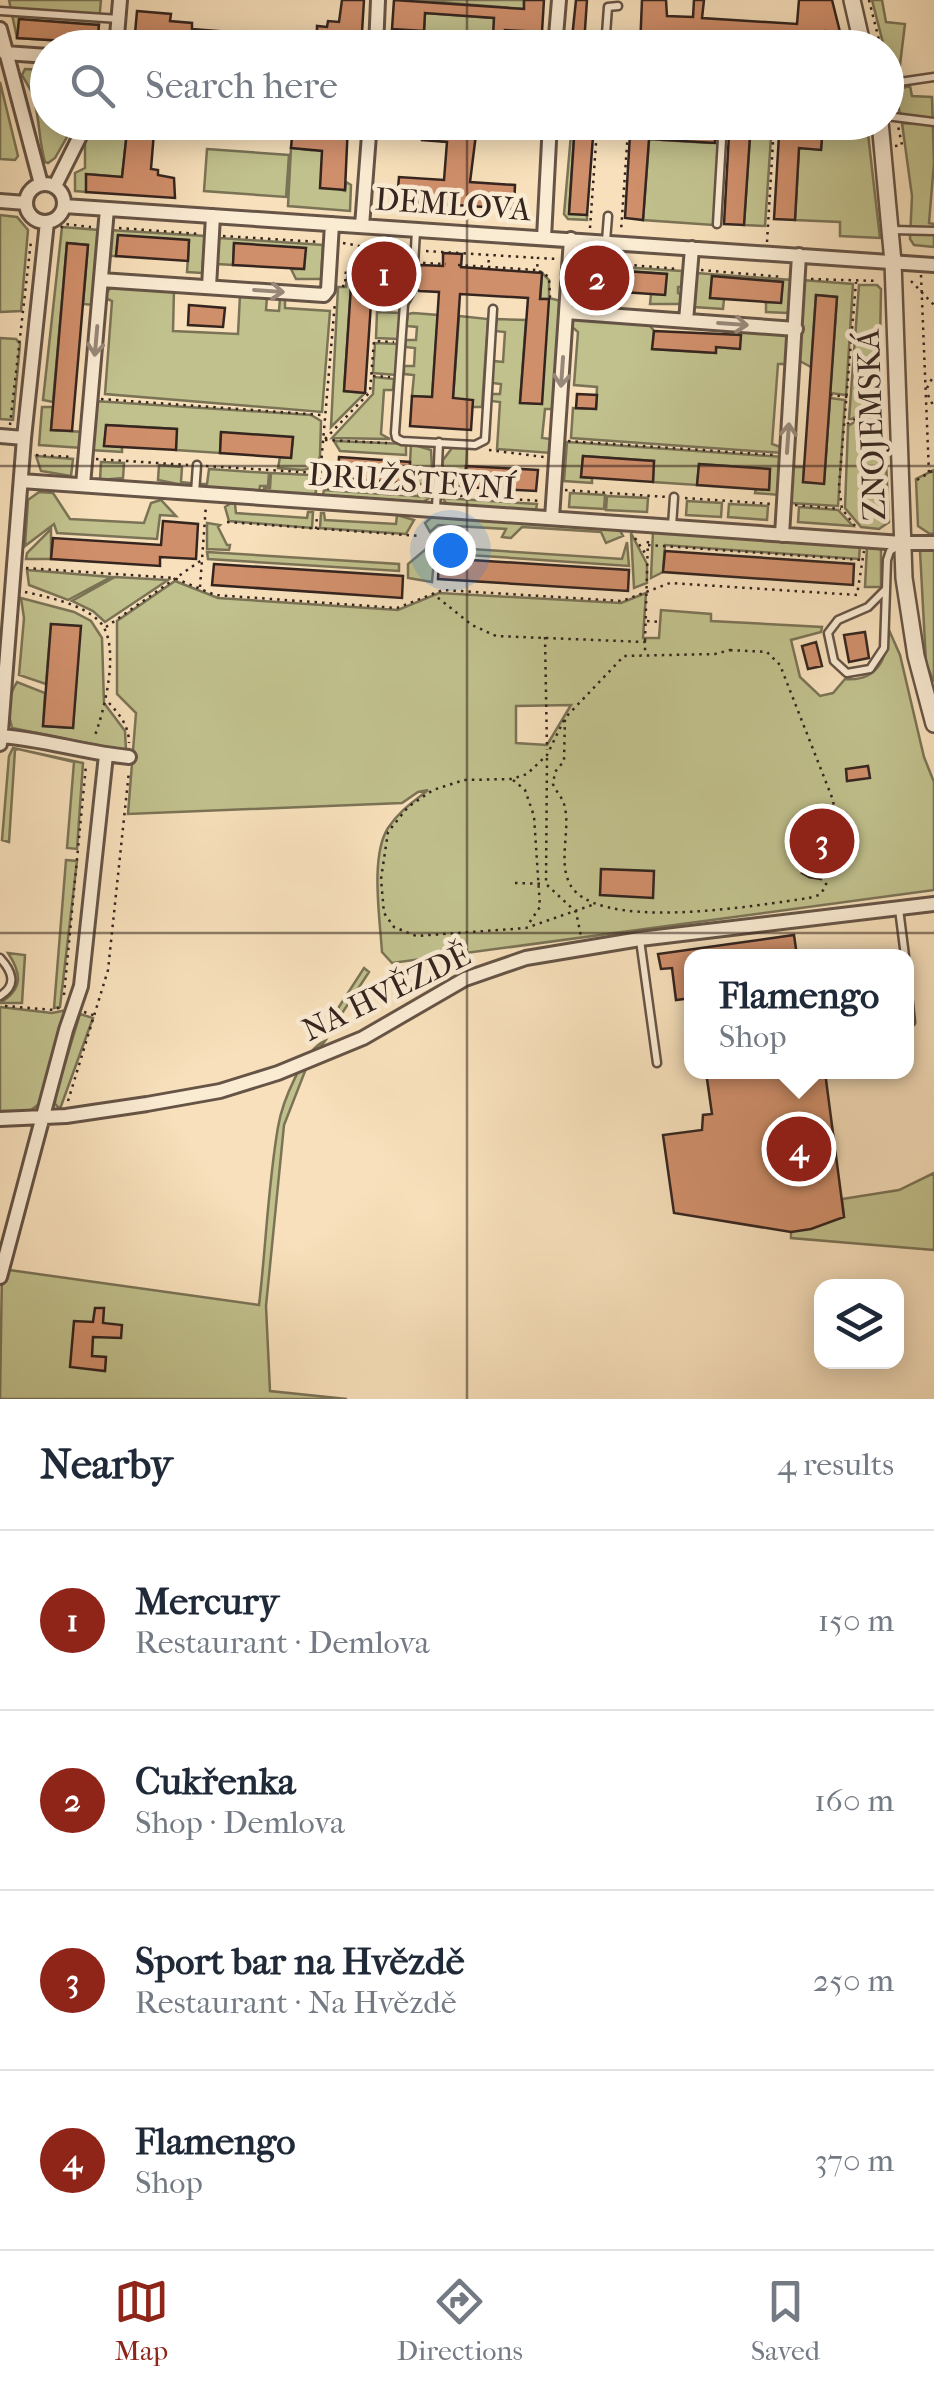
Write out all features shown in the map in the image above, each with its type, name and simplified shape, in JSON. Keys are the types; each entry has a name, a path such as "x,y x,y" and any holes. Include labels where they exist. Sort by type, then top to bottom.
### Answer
{"street":[{"path":"118,30 120,0"},
{"path":"377,30 378,0"},
{"path":"556,30 559,0"},
{"path":"852,0 859,30"},
{"path":"0,29 30,130"},
{"path":"5,53 30,55"},
{"path":"26,203 33,217 47,222 56,218 64,206 63,196 48,185 33,140"},
{"path":"26,203 32,190 48,185 77,140"},
{"path":"362,226 369,140"},
{"path":"544,238 549,140"},
{"name":"ZNOJEMSKÁ","path":"875,140 891,230 902,543 910,630 934,724"},
{"path":"0,201 26,203"},
{"name":"DEMLOVA","path":"64,206 620,242 893,262 928,268"},
{"path":"83,485 107,208"},
{"path":"209,287 213,216"},
{"path":"47,222 24,438 0,739 27,738 88,753 129,757"},
{"name":"DEMLOVA","path":"102,280 324,295 328,290 332,224"},
{"name":"DEMLOVA","path":"552,518 571,240"},
{"path":"686,321 692,248"},
{"path":"782,535 799,256"},
{"path":"566,306 796,329"},
{"path":"5,436 24,438"},
{"name":"DRUŽSTEVNÍ","path":"21,481 934,543"},
{"path":"0,1277 86,963 106,755"},
{"name":"NA HVĚZDĚ","path":"0,1119 66,1116 220,1091 278,1073 363,1038 465,979 526,958 640,939 934,904"}],"lane":[{"path":"606,30 608,6 618,6"},
{"path":"0,11 119,19"},
{"path":"904,81 934,77"},
{"path":"904,118 934,122"},
{"path":"717,224 724,140"},
{"path":"606,242 608,216"},
{"path":"414,264 416,230"},
{"path":"891,230 934,231"},
{"path":"412,290 404,304 396,438 475,445 485,440 493,310"},
{"path":"436,510 440,442"},
{"path":"197,465 201,494"},
{"path":"672,527 674,498"},
{"path":"886,589 868,607 838,620 828,633 834,661 847,673 870,669 884,648 890,552 902,543"},
{"path":"899,907 903,949"},
{"path":"640,939 657,1064"},
{"path":"0,958 10,969 13,982 0,996"}],"path":[{"path":"869,0 876,30"},
{"path":"589,240 596,140"},
{"path":"620,242 627,140"},
{"path":"768,231 773,140"},
{"path":"5,436 30,240 54,242 64,224 856,282 839,486 842,508 865,541 857,595 670,582 622,601 443,590 396,608 215,596 174,578 15,567"},
{"path":"364,247 365,259"},
{"path":"488,270 489,255"},
{"path":"537,270 538,258"},
{"path":"336,285 345,286 346,269 365,259 446,264"},
{"path":"458,265 537,270 549,277 550,297 566,306"},
{"path":"928,268 923,293 930,474 934,470"},
{"path":"911,281 934,305"},
{"path":"316,530 335,300"},
{"path":"925,332 934,335"},
{"path":"324,440 370,392 374,341 401,342"},
{"path":"926,390 934,375"},
{"path":"371,376 399,377"},
{"path":"926,390 934,407"},
{"path":"846,424 898,393"},
{"path":"830,395 848,398"},
{"path":"91,398 324,415"},
{"path":"324,440 385,444 396,438"},
{"path":"485,440 490,452 556,458"},
{"path":"557,440 787,456"},
{"path":"23,454 319,473"},
{"path":"200,588 201,494"},
{"path":"784,504 842,508"},
{"path":"227,522 420,536"},
{"path":"645,654 648,525"},
{"path":"631,533 648,557"},
{"path":"648,545 864,560"},
{"path":"104,628 202,559"},
{"path":"0,1005 54,1010 63,1006 88,753 108,702 109,642 104,628 78,609 13,590"},
{"path":"432,593 472,625 496,636 644,642"},
{"path":"646,621 660,622"},
{"path":"545,637 546,884"},
{"path":"565,718 564,761 555,772 553,784 564,802 567,879 573,889 596,904 689,914 819,895 825,888 838,837 832,800 775,658 756,650 645,654 624,656 565,718 547,755 527,774 512,779 464,780 433,790 408,807 388,832 380,880 384,912 394,927 416,936 526,928 596,904"},
{"path":"66,1116 69,1093 108,970 129,733 108,702"},
{"path":"512,779 525,790 534,816 540,907 526,928"},
{"path":"515,883 546,884 576,912 582,948"},
{"path":"73,1009 96,1016"}],"green space":[{"path":"9,0 101,0 98,30 30,30 30,39 17,38"},
{"path":"413,0 524,0 524,9"},
{"path":"872,0 882,0 886,22 905,24 904,32 880,30"},
{"path":"425,13 494,18 494,30 424,30"},
{"path":"25,69 30,69 30,89 22,75"},
{"path":"0,82 18,156 15,160 0,159"},
{"path":"910,86 912,96 932,97 934,163 929,223 934,224 934,247 914,245 910,239 912,196 904,123 916,124 917,116 904,114 904,88"},
{"path":"41,140 65,140 48,163"},
{"path":"126,140 122,177 87,174 86,192 75,191 75,173 85,168 85,142"},
{"path":"308,140 323,140 338,189 345,191 346,182 351,185 350,211 288,206 291,148 311,150"},
{"path":"571,140 574,140 569,213 587,215 587,220 568,219 564,214"},
{"path":"649,140 719,140 713,225 643,220"},
{"path":"750,140 771,140 765,226 744,225"},
{"path":"821,140 869,140 880,238 840,236 840,222 795,220 799,148 821,149"},
{"path":"207,149 289,155 286,197 204,191"},
{"path":"0,215 17,217 28,230 21,311 0,312"},
{"path":"62,227 99,230 93,305 83,304 88,245 67,243 53,402 43,400"},
{"path":"109,230 205,236 202,273 187,272 189,241 118,236 116,256 107,256"},
{"path":"219,238 323,245 321,279 296,279 291,269 304,269 305,249 234,244 233,265 217,264"},
{"path":"361,262 359,287 351,287 344,391 365,393 331,427 338,287 346,287 348,270"},
{"path":"589,265 682,271 682,287 678,287 680,304 650,304 651,294 665,294 666,274 596,269 594,290 587,289"},
{"path":"542,273 549,280 549,298 561,301 554,409 545,409 542,438 551,439 551,453 497,449 500,402 491,401 491,394 500,394 501,384 492,383 493,361 503,362 505,332 495,331 497,319 526,320 520,402 541,404 548,299 540,299"},
{"path":"696,273 792,280 789,310 766,312 766,302 781,302 782,282 712,277 710,297 724,299 723,309 694,307"},
{"path":"802,280 853,284 846,395 830,393 837,297 816,295 811,367 798,360"},
{"path":"113,285 174,289 173,331 238,334 240,295 267,297 266,310 279,311 280,298 285,298 285,308 330,311 322,412 105,394 112,301 103,297"},
{"path":"859,285 877,285 881,289 879,401 849,419"},
{"path":"377,312 400,313 398,339 376,338"},
{"path":"408,314 438,315 432,397 412,396 414,375 404,374 404,366 414,366 415,348 405,347 406,340 416,340 417,327 406,326"},
{"path":"459,316 488,319 482,407 453,399"},
{"path":"576,318 647,322 654,331 653,349 715,353 716,347 739,349 741,333 724,332 726,328 782,331 789,335 789,364 778,364 772,444 783,448 783,453 571,438 573,408 596,409 597,387 574,385 578,332 570,325"},
{"path":"0,338 16,339 20,344 13,420 0,419"},
{"path":"375,343 398,344 396,375 373,373"},
{"path":"374,377 394,379 393,390 384,390 381,434 390,439 332,438 373,394"},
{"path":"830,398 845,400 838,506 790,503 793,467 804,467 803,482 824,483"},
{"path":"94,401 311,415 321,421 320,456 316,467 278,468 280,457 291,458 293,438 221,433 220,453 176,450 176,429 107,425 104,445 122,447 122,452 90,450"},
{"path":"42,407 53,407 51,430 84,432 82,448 39,445"},
{"path":"879,407 889,522 879,529 861,527 845,508 848,426"},
{"path":"334,441 406,444 406,455 340,451"},
{"path":"567,442 783,457 780,495 755,493 756,489 769,489 770,469 699,464 697,485 653,482 654,461 583,456 581,477 592,478 592,483 564,481"},
{"path":"411,444 431,450 433,485 409,483"},
{"path":"452,448 467,448 465,487 442,485 443,460"},
{"path":"36,456 73,459 71,476 41,471"},
{"path":"101,462 124,463 123,478 100,480"},
{"path":"159,465 182,467 181,482 190,483 188,486 158,480"},
{"path":"209,469 269,473 268,486 260,486 259,493 208,489 201,484 207,484"},
{"path":"934,470 934,533 930,534 918,526 916,479"},
{"path":"271,473 310,475 315,480 316,492 313,496 263,493 264,488 270,488"},
{"path":"324,490 431,497 423,502 323,495"},
{"path":"39,492 53,493 70,519 144,523 151,503 161,500 176,516 160,515 157,539 57,533 54,524 25,546 28,500"},
{"path":"570,493 605,495 604,509 569,507"},
{"path":"607,496 648,498 647,512 606,510"},
{"path":"442,498 537,504 536,510 448,505"},
{"path":"687,501 722,503 721,517 686,515"},
{"path":"235,504 236,513 307,518 308,512 313,512 312,528 229,521 225,507"},
{"path":"729,504 768,506 767,520 728,517"},
{"path":"799,507 838,510 853,526 798,522"},
{"path":"321,513 325,520 396,524 397,515 414,520 406,534 320,528"},
{"path":"433,516 619,529 623,536 606,543 601,532 522,527 511,538 502,537 506,529 438,525 430,532 425,523"},
{"path":"207,523 220,525 229,550 207,549"},
{"path":"51,529 51,559 26,559 27,553"},
{"path":"653,531 860,545 859,559 665,545 663,572 651,578"},
{"path":"631,533 647,564 647,583 634,588"},
{"path":"627,542 629,566 439,553 440,547 622,559"},
{"path":"867,546 881,548 881,587 865,587"},
{"path":"435,548 432,582 408,578 408,564 426,549"},
{"path":"934,550 934,682 926,663 920,551"},
{"path":"207,552 399,564 399,571 208,559"},
{"path":"27,570 111,577 68,600 29,585"},
{"path":"115,577 168,580 105,622 72,601"},
{"path":"175,581 218,598 398,610 439,593 621,603 646,593 643,638 659,638 661,610 711,614 711,621 822,627 821,632 791,640 800,677 820,696 833,693 845,679 866,677 873,672 883,659 889,630 900,655 924,757 934,782 934,890 392,963 382,952 378,888 382,840 392,822 428,790 402,803 128,814 136,713 117,694 117,621","holes":["571,705 547,745 516,743 516,706"]},
{"path":"21,598 74,612 91,621 102,638 104,703 125,731 126,751 12,728 9,705 17,682 45,693 43,726 73,728 80,627 51,624 46,684 19,675 24,618"},
{"path":"13,748 18,749 9,842 2,840 9,756"},
{"path":"22,750 83,763 77,849 67,848 74,762"},
{"path":"66,860 77,861 60,1007 54,1008"},
{"path":"8,953 25,955 22,1003 0,1003 13,992 18,981"},
{"path":"364,968 369,972 335,1024 326,1027"},
{"path":"0,1007 52,1013 67,1010 39,1104 30,1111 0,1111"},
{"path":"80,1014 93,1018 60,1109 55,1096"},
{"path":"325,1041 307,1066 284,1125 266,1306 270,1391 347,1399 0,1399 2,1269 259,1305 280,1117 302,1066"},
{"path":"934,1173 934,1250 791,1238 791,1232 844,1217 842,1199 899,1190"}],"building":[{"path":"342,0 364,0 362,30 317,30 317,26 327,27 328,21 339,22"},
{"path":"394,0 524,9 524,0 544,0 542,30 493,30 494,18 425,13 424,30 392,29"},
{"path":"576,0 587,0 585,30 573,30"},
{"path":"642,0 666,0 667,16 693,17 694,0 704,0 702,18 797,24 799,0 832,0 840,30 641,30"},
{"path":"137,11 171,14 170,21 192,23 192,29 204,30 135,30"},
{"path":"19,19 99,25 98,30 30,30 30,39 17,38"},
{"path":"126,140 153,140 151,169 158,170 158,175 174,178 175,198 86,192 86,174 122,177"},
{"path":"292,140 347,140 345,190 320,188 322,151 291,148"},
{"path":"422,140 475,140 470,182 515,185 514,209 397,201 399,177 444,180 447,142"},
{"path":"574,140 593,140 587,215 569,214"},
{"path":"630,140 649,140 643,220 625,218"},
{"path":"666,140 715,140 715,143"},
{"path":"729,140 750,140 744,225 724,224"},
{"path":"779,140 822,140 821,150 799,148 795,220 774,219"},
{"path":"118,235 189,240 188,261 116,256"},
{"path":"67,243 88,245 72,431 51,430"},
{"path":"234,243 306,248 304,269 233,265"},
{"path":"443,253 462,254 461,267 542,273 540,299 549,299 542,404 520,403 528,298 460,294 453,398 473,400 471,430 410,426 412,396 432,397 439,292 419,291 413,283 404,290 372,288 365,393 344,391 351,286 359,287 361,262 407,265 415,272 421,265 443,266"},
{"path":"596,269 667,274 665,295 594,290"},
{"path":"712,276 783,282 781,303 710,298"},
{"path":"816,295 837,297 824,484 803,482"},
{"path":"189,305 225,308 223,327 188,325"},
{"path":"654,331 741,335 740,349 716,347 716,353 652,349"},
{"path":"577,394 597,395 596,409 576,408"},
{"path":"106,425 177,429 176,450 104,446"},
{"path":"221,432 293,437 291,458 220,453"},
{"path":"583,456 654,461 653,482 581,477"},
{"path":"339,457 410,462 409,483 338,478"},
{"path":"699,464 770,469 769,490 697,485"},
{"path":"466,466 538,470 536,491 465,487"},
{"path":"163,521 198,524 196,559 160,557 160,566 51,559 53,538 161,545"},
{"path":"665,551 854,564 853,585 663,572"},
{"path":"439,558 629,570 628,591 438,579"},
{"path":"214,564 403,576 402,598 212,585"},
{"path":"51,624 81,626 73,728 43,726"},
{"path":"865,632 869,658 849,662 844,635"},
{"path":"816,642 822,666 808,669 802,646"},
{"path":"868,766 870,778 847,781 846,769"},
{"path":"827,814 829,831 821,879 809,877 802,873 812,860 815,840 796,840 796,817"},
{"path":"601,869 654,871 653,898 600,895"},
{"path":"794,935 796,949 694,949"},
{"path":"684,950 684,999 676,1000 672,968 661,969 658,954"},
{"path":"707,1079 826,1079 844,1217 791,1232 674,1213 663,1135 702,1130 703,1115 712,1114"},
{"path":"95,1308 104,1308 103,1323 122,1325 121,1338 93,1337 92,1356 106,1357 105,1371 70,1367 74,1321 93,1322"}],"place":[{"name":"Mercury","path":"384,274"},
{"name":"Cukřenka","path":"597,278"},
{"name":"Sport bar na Hvězdě","path":"822,841"},
{"name":"Flamengo","path":"799,1149"}]}
